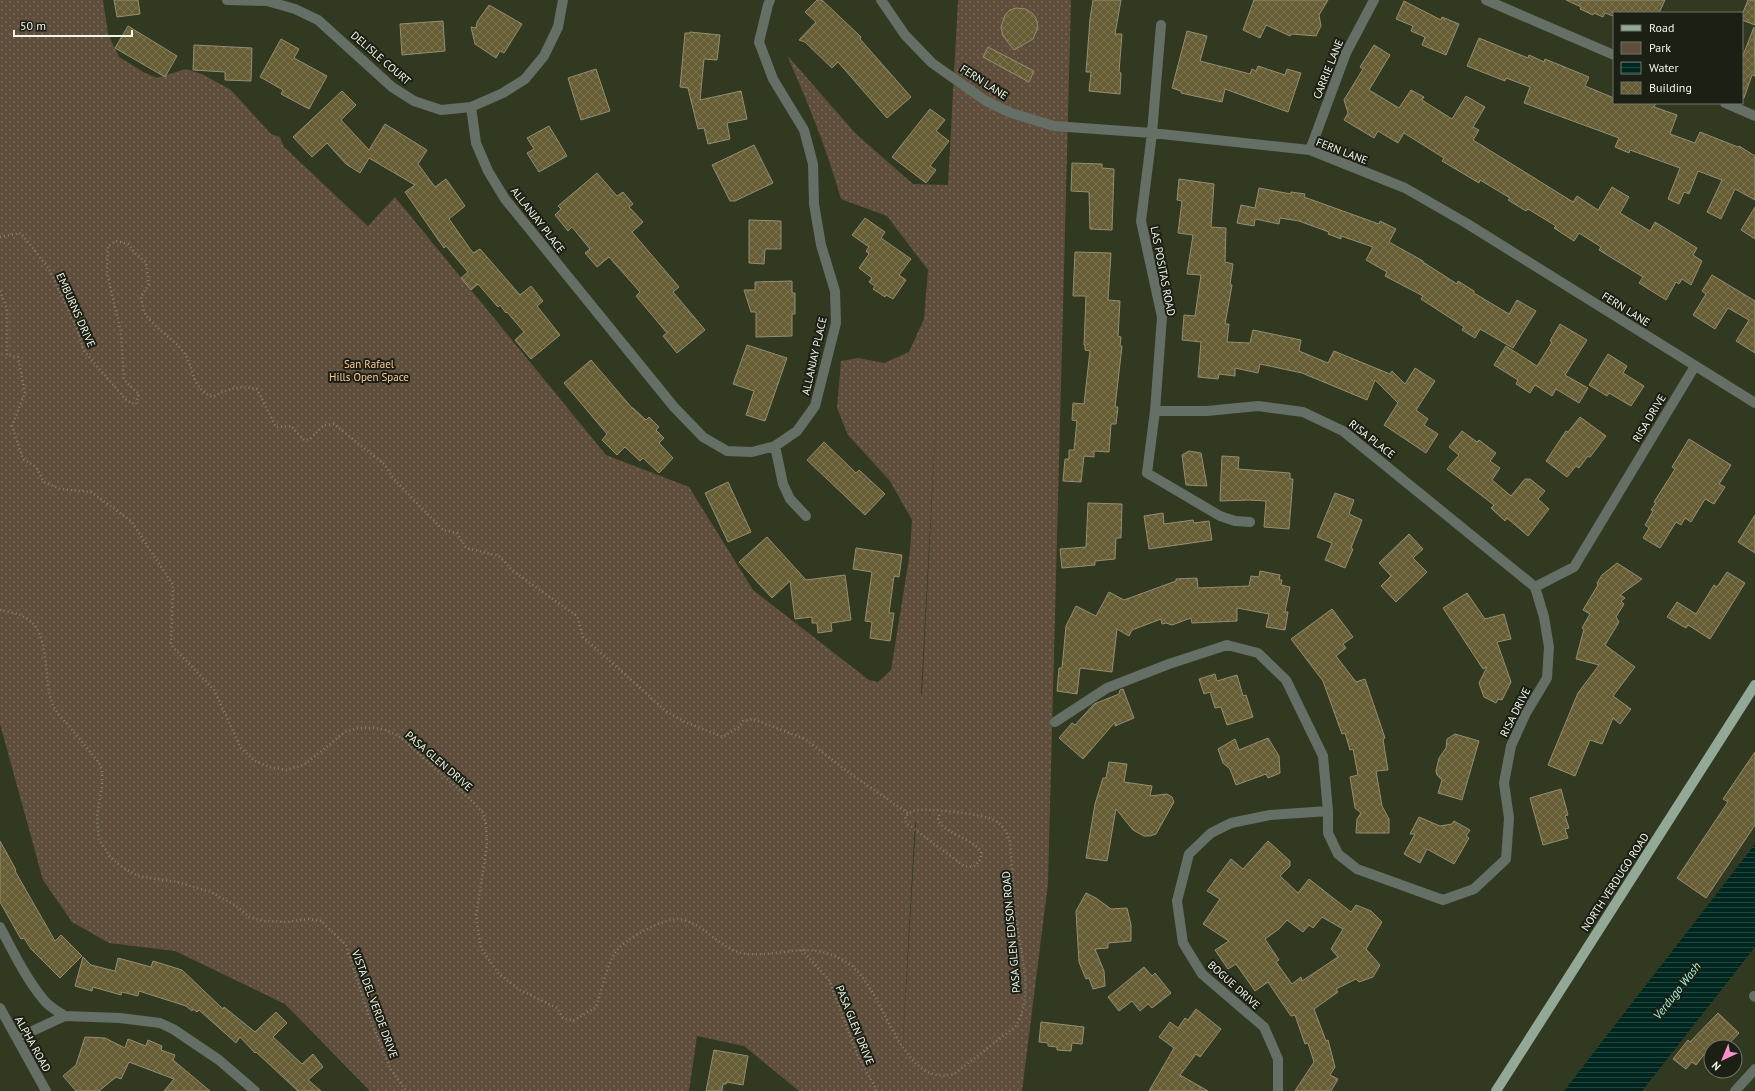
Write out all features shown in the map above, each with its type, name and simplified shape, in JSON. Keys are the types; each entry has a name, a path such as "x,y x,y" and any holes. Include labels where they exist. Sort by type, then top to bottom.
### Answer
{"main road":[{"name":"NORTH VERDUGO ROAD","path":"1496,1091 1755,685"}],"street":[{"name":"DELISLE COURT","path":"227,0 267,1 294,9 318,20 392,87 414,101 441,110 471,107 503,93 525,79 544,56 558,27 563,0"},
{"name":"ALLANJAY PLACE","path":"471,107 476,143 488,171 505,199 674,407 703,437 727,451 752,452 775,446 797,431 815,406 836,323 835,291 821,245 814,204 813,164 804,130 773,79 759,42 770,0"},
{"name":"FERN LANE","path":"882,0 905,35 932,63 986,101 1010,113 1054,126 1152,133 1310,150 1405,188 1466,223 1755,403"},
{"name":"CARRIE LANE","path":"1310,150 1346,53 1374,0"},
{"path":"1486,0 1613,55"},
{"name":"LAS POSITAS ROAD","path":"1161,25 1152,133 1141,221 1162,317 1156,411 1147,473 1220,516 1235,521 1250,522"},
{"path":"1727,104 1755,116"},
{"name":"RISA DRIVE","path":"1055,722 1107,688 1168,664 1227,645 1258,653 1286,680 1323,756 1328,811 1328,833 1338,854 1357,869 1443,900 1474,889 1506,859 1509,818 1504,783 1511,746 1526,713 1546,678 1549,647 1544,617 1535,587 1574,567 1695,366"},
{"name":"RISA PLACE","path":"1156,411 1207,411 1258,406 1303,412 1343,430 1535,587"},
{"path":"775,446 782,484 790,499 806,516"},
{"name":"BOGUE DRIVE","path":"1278,1091 1278,1058 1264,1027 1202,974 1183,943 1177,901 1189,854 1211,833 1231,823 1270,815 1328,811"},
{"path":"0,928 43,1000 53,1009 65,1016"},
{"name":"ALPHA ROAD","path":"0,1008 46,1091"},
{"path":"17,1038 65,1016 120,1018 160,1023 188,1038 219,1060 255,1091"},
{"path":"1735,1091 1755,1069"}],"path":[{"name":"EMBURNS DRIVE","path":"0,237 21,233 49,269 76,329 84,351 127,401 136,404 140,394 124,380 121,333 107,273 108,246 116,241 128,244 136,254 146,262 149,284 141,297 145,314 158,329 184,352 198,386 205,394 212,396 232,387 244,386 257,388 276,427 291,426 304,440 310,439 324,425 334,424 384,464 393,478 443,530 457,533 466,548 499,556 513,571 577,616 583,637 667,712 685,722 724,737 739,727 744,721 753,719 806,739 851,774 909,814"},
{"name":"PASA GLEN DRIVE","path":"0,291 7,309 7,355 18,357 24,393 12,426 24,459 36,467 44,482 60,489 91,492 131,521 173,585 171,645 214,690 241,748 253,760 269,767 286,770 304,765 345,732 359,728 376,728 386,730 400,737 447,778 483,813 486,825 487,845 476,916 481,948 499,974 520,990 557,1008 563,1018 573,1020 596,1007 614,954 626,940 652,927 677,919 685,920 693,924 735,951 746,954 802,950 829,980 857,1054 877,1091"},
{"name":"VISTA DEL VERDE DRIVE","path":"0,610 26,617 40,634 44,648 49,697 54,708 99,763 102,771 102,786 97,817 99,839 110,856 122,867 138,876 176,882 211,892 238,907 249,917 264,921 287,922 309,919 321,921 346,945 369,1016 390,1068 406,1091"},
{"name":"PASA GLEN EDISON ROAD","path":"802,950 814,950 830,955 845,961 856,970 876,998 907,1054 920,1068 928,1073 945,1076 954,1074 1015,1027 1021,1019 1023,1010 1025,979 1016,918 1010,842 1007,833 1002,826 986,816 913,811 909,814"},
{"path":"909,814 905,817 906,823 964,866 973,867 981,857 981,851 965,839 942,826 938,821 940,812"}],"green space":[{"name":"San Rafael Hills Open Space","path":"0,0 103,0 108,34 119,57 145,73 157,78 186,69 204,75 231,90 271,134 280,137 284,147 368,226 395,197 606,455 689,487 753,590 869,680 878,682 891,670 910,552 912,520 890,481 848,435 837,408 841,361 858,358 884,363 909,352 924,319 928,270 887,216 841,199 817,126 787,55 855,133 913,184 948,185 958,0 1071,0 1048,883 1022,1091 900,1091 799,1091 744,1046 697,1036 689,1091 370,1091 285,1004 175,951 109,943 72,922 43,880 0,724","holes":["938,381 922,694 921,694","915,822 916,823 900,1091"]}],"water":[{"name":"Verdugo Wash","path":"1755,844 1755,947 1642,1091 1564,1091"}],"building":[{"path":"114,0 138,0 140,14 117,17"},
{"path":"817,0 822,0 861,37 860,39 911,97 887,118 838,62 832,68 805,42 799,40 816,22 805,12"},
{"path":"1093,0 1121,0 1115,34 1122,34 1119,72 1121,73 1120,94 1089,91 1091,72 1086,72"},
{"path":"1254,0 1328,0 1319,15 1321,26 1316,36 1292,34 1290,36 1266,25 1260,38 1243,30"},
{"path":"1566,0 1665,0 1659,12 1613,12 1613,16 1605,13 1603,17 1594,13 1593,15 1580,9 1581,7"},
{"path":"1748,0 1755,0 1755,25 1743,20 1743,12"},
{"path":"1404,1 1441,20 1442,17 1459,24 1446,55 1422,45 1425,37 1411,31 1413,26 1396,19"},
{"path":"489,5 522,24 504,53 500,51 496,58 475,44 471,27 476,28 477,22"},
{"path":"1016,8 1026,9 1032,13 1036,18 1038,27 1033,39 1014,50 1003,36 1001,27 1005,15 1010,10"},
{"path":"443,21 445,51 402,55 400,24"},
{"path":"128,26 177,56 165,77 115,48"},
{"path":"1754,27 1755,76 1752,75 1744,98 1743,98 1743,55"},
{"path":"1187,31 1207,36 1200,61 1250,74 1252,69 1256,71 1258,66 1285,75 1287,69 1301,73 1288,112 1225,89 1222,102 1181,93 1181,91 1172,88"},
{"path":"690,32 720,35 717,60 704,59 700,100 741,91 747,119 727,123 730,139 708,144 704,128 698,129 688,88 680,87 685,33"},
{"path":"1479,38 1528,58 1529,55 1544,62 1545,59 1589,77 1585,86 1613,98 1613,104 1656,104 1654,107 1677,115 1670,134 1695,143 1700,132 1738,147 1739,146 1755,156 1755,200 1735,189 1721,219 1707,212 1722,180 1698,171 1689,194 1684,192 1679,204 1668,199 1680,168 1630,150 1629,153 1615,147 1619,138 1524,103 1530,87 1506,78 1505,81 1467,66"},
{"path":"281,39 299,49 294,58 327,76 309,109 281,94 283,90 260,77"},
{"path":"194,45 252,48 251,81 225,80 225,72 193,70"},
{"path":"1374,45 1390,55 1369,90 1399,108 1411,90 1424,97 1422,100 1452,119 1466,96 1485,107 1473,127 1479,130 1473,140 1573,202 1577,196 1598,210 1612,187 1629,197 1620,213 1650,231 1655,222 1697,248 1693,255 1702,261 1691,285 1682,279 1679,284 1676,282 1666,300 1639,283 1643,277 1599,250 1601,247 1579,233 1574,241 1554,228 1556,226 1528,209 1526,211 1508,200 1510,198 1480,180 1479,183 1442,161 1444,158 1404,133 1398,143 1378,131 1374,138 1344,120 1348,113 1344,100 1363,69 1360,67"},
{"path":"988,47 1034,71 1029,82 983,57"},
{"path":"596,69 610,111 581,120 568,78"},
{"path":"342,91 356,105 341,120 369,150 385,124 427,150 418,164 435,187 446,179 465,206 449,219 473,253 480,249 520,295 531,286 543,301 537,306 560,335 531,359 515,340 524,332 507,312 506,313 500,305 498,307 478,284 471,290 461,278 468,272 446,246 444,248 405,192 415,185 369,158 360,173 346,164 327,143 312,157 293,137"},
{"path":"930,109 945,120 936,131 949,141 930,166 936,170 926,183 892,157"},
{"path":"549,126 567,156 539,172 527,153 534,149 527,138"},
{"path":"754,145 773,183 735,201 730,201 712,165"},
{"path":"1072,163 1102,164 1102,168 1114,169 1112,230 1090,229 1089,192 1071,191"},
{"path":"597,173 617,196 623,192 633,204 629,207 643,222 632,232 679,287 673,292 705,330 677,353 663,336 667,333 636,296 640,292 609,257 597,267 585,253 590,249 572,227 568,231 555,215 561,209 558,206"},
{"path":"1179,179 1214,184 1211,227 1226,228 1225,262 1233,264 1230,284 1232,285 1225,324 1229,324 1227,342 1250,343 1253,330 1301,340 1299,351 1328,363 1334,351 1390,374 1392,371 1405,384 1415,368 1435,381 1416,410 1428,419 1424,425 1438,434 1426,453 1384,425 1398,403 1375,380 1367,400 1302,373 1260,364 1258,373 1235,368 1235,376 1219,374 1218,379 1198,377 1201,342 1182,340 1184,315 1195,316 1201,275 1187,274 1193,235 1178,233 1182,201 1177,200"},
{"path":"1259,188 1291,194 1291,192 1305,194 1304,197 1379,224 1380,221 1396,229 1389,242 1423,261 1457,284 1458,281 1474,291 1474,293 1509,314 1517,300 1536,311 1513,348 1480,329 1475,338 1462,330 1464,327 1421,299 1423,296 1385,276 1387,272 1366,260 1373,247 1341,236 1341,239 1328,234 1329,232 1299,221 1280,218 1279,224 1255,219 1254,226 1237,223 1241,205 1255,208"},
{"path":"1755,207 1755,239 1741,230"},
{"path":"865,218 885,232 881,238 911,259 899,275 906,280 893,299 886,295 885,297 873,289 875,286 869,282 872,278 859,268 869,254 866,251 869,247 852,235"},
{"path":"749,220 781,221 781,249 765,249 764,264 749,263"},
{"path":"1075,252 1111,253 1108,300 1120,301 1118,336 1121,337 1120,346 1122,346 1115,407 1118,407 1116,424 1111,424 1109,452 1094,451 1094,457 1084,456 1081,482 1063,481 1065,459 1069,459 1069,450 1074,450 1077,421 1072,420 1073,403 1084,404 1090,351 1085,350 1084,345 1086,296 1073,296"},
{"path":"1712,275 1755,301 1755,353 1736,341 1749,320 1728,308 1715,329 1693,315 1706,294 1702,291"},
{"path":"792,281 792,293 795,293 795,314 792,314 792,336 756,337 756,312 751,312 744,290 755,290 755,282"},
{"path":"1560,324 1587,340 1565,375 1588,388 1579,403 1556,389 1552,396 1535,385 1530,393 1516,384 1518,380 1494,365 1506,346 1537,366 1552,342 1550,341"},
{"path":"747,345 787,358 765,421 746,415 754,391 733,384"},
{"path":"1608,354 1627,366 1623,373 1644,386 1631,406 1609,393 1607,396 1589,385"},
{"path":"591,360 632,408 646,420 649,417 659,427 656,430 664,438 659,443 673,458 659,473 643,458 640,461 625,447 617,455 602,440 607,434 564,383"},
{"path":"1580,417 1606,436 1590,457 1588,456 1579,468 1576,466 1567,477 1546,461 1566,431 1568,432"},
{"path":"1462,431 1477,442 1479,440 1496,453 1490,461 1500,468 1492,480 1511,496 1525,479 1530,479 1545,491 1538,499 1549,509 1528,536 1507,518 1505,521 1491,508 1494,505 1447,469 1459,455 1449,447"},
{"path":"1689,439 1731,465 1719,484 1725,487 1714,504 1705,499 1691,522 1685,518 1681,525 1676,522 1660,548 1643,538 1649,528 1645,525 1653,511 1651,510 1656,503 1654,502 1675,469 1672,467"},
{"path":"824,442 856,473 859,470 885,494 865,515 807,460"},
{"path":"1189,451 1201,453 1207,486 1186,485 1182,455"},
{"path":"1222,456 1239,457 1238,469 1290,473 1290,479 1293,479 1289,529 1264,527 1266,501 1220,501"},
{"path":"728,482 751,532 728,542 705,493"},
{"path":"1335,493 1354,500 1349,514 1362,520 1345,568 1325,560 1332,543 1317,537"},
{"path":"1088,503 1122,504 1121,538 1116,538 1115,559 1095,561 1095,565 1062,568 1060,549 1086,547"},
{"path":"1163,513 1164,524 1193,520 1194,523 1209,521 1212,540 1149,549 1144,516"},
{"path":"1755,515 1755,553 1738,542"},
{"path":"1409,534 1423,549 1413,558 1427,572 1396,602 1381,586 1391,576 1379,563"},
{"path":"767,537 806,580 845,575 851,620 831,623 832,631 818,633 817,623 812,623 812,617 795,619 790,581 772,598 739,562"},
{"path":"856,548 902,555 899,577 894,576 889,613 894,613 890,641 870,638 872,622 865,621 872,572 853,569"},
{"path":"1617,563 1642,579 1620,595 1625,598 1621,601 1624,604 1616,617 1619,622 1605,645 1635,667 1613,696 1631,709 1620,724 1613,718 1602,744 1590,740 1575,776 1548,765 1578,693 1599,665 1576,659 1584,629 1582,628 1590,614 1583,610 1598,585 1597,583 1602,575"},
{"path":"1260,571 1280,575 1279,580 1282,580 1281,585 1290,587 1285,612 1288,612 1285,630 1266,627 1269,614 1237,608 1237,621 1192,623 1191,618 1172,625 1166,623 1162,624 1161,619 1132,630 1129,636 1117,629 1112,672 1080,668 1077,694 1057,691 1059,668 1062,668 1066,626 1076,606 1096,616 1109,592 1124,600 1176,581 1176,579 1197,578 1198,588 1249,586 1251,576 1259,577"},
{"path":"1727,572 1745,583 1710,639 1688,625 1686,628 1667,617 1677,602 1696,614 1714,585 1717,587"},
{"path":"1467,593 1485,619 1504,614 1511,639 1497,642 1511,682 1502,700 1498,699 1496,703 1484,697 1479,683 1487,667 1483,669 1443,608"},
{"path":"1332,609 1353,637 1343,644 1346,648 1336,656 1356,682 1365,679 1385,738 1383,739 1388,770 1376,771 1382,806 1389,819 1389,833 1356,833 1357,819 1361,813 1355,808 1350,777 1358,775 1353,749 1350,750 1345,733 1342,734 1323,681 1291,639"},
{"path":"1215,674 1217,681 1237,675 1243,696 1246,695 1253,717 1227,725 1221,707 1215,708 1210,692 1204,694 1199,679"},
{"path":"1123,689 1134,718 1115,726 1115,722 1083,759 1059,738 1072,723 1075,725 1094,704 1119,694 1120,690"},
{"path":"1455,734 1479,741 1462,800 1438,793 1442,780 1437,775 1436,771 1439,758 1446,748 1447,739"},
{"path":"1268,738 1279,756 1280,773 1268,778 1266,774 1236,785 1230,769 1223,763 1218,749 1235,739 1239,750"},
{"path":"1755,752 1755,825 1706,898 1677,878 1728,802 1723,799"},
{"path":"1109,762 1127,764 1124,782 1152,786 1150,796 1167,794 1172,797 1174,802 1156,834 1150,836 1144,836 1133,830 1116,809 1107,861 1086,858 1095,804 1103,778 1106,778"},
{"path":"1561,789 1568,815 1565,816 1569,828 1565,829 1568,838 1543,845 1530,798"},
{"path":"1419,817 1440,826 1452,824 1454,821 1470,830 1466,836 1469,838 1454,864 1427,849 1420,863 1404,854 1415,834 1410,834"},
{"path":"0,841 16,870 15,871 55,941 61,935 82,956 60,978 31,949 24,938 21,939 0,902"},
{"path":"1268,841 1290,861 1290,866 1280,876 1298,893 1309,879 1351,912 1356,905 1371,911 1382,922 1366,949 1380,965 1373,977 1359,982 1356,979 1336,989 1338,992 1314,1009 1326,1041 1328,1040 1335,1067 1330,1075 1338,1079 1331,1091 1295,1091 1314,1062 1308,1043 1305,1044 1295,1015 1291,1016 1268,982 1255,991 1236,964 1228,969 1215,950 1229,941 1203,924 1220,899 1207,891 1215,880 1231,859 1243,869","holes":["1322,917 1343,929 1331,949 1338,957 1302,981 1301,977 1292,984 1276,962 1279,960 1265,939 1279,929 1287,920 1303,932 1309,925 1313,928"]},
{"path":"1086,893 1111,909 1127,908 1131,925 1131,941 1108,943 1108,948 1095,949 1104,971 1105,986 1093,989 1089,978 1086,979 1079,962 1076,911"},
{"path":"83,957 91,965 115,971 118,958 151,967 153,961 182,970 223,1009 224,1007 255,1032 276,1012 287,1023 273,1037 302,1064 313,1054 323,1067 308,1080 321,1091 298,1091 256,1052 255,1053 240,1037 236,1043 199,1010 197,1012 193,1009 192,1011 186,1006 139,991 138,996 122,992 121,995 93,987 92,991 75,986"},
{"path":"1144,967 1152,976 1155,973 1171,993 1152,1008 1148,1004 1140,1011 1132,1001 1119,1011 1108,997"},
{"path":"1196,1009 1221,1029 1200,1057 1196,1054 1180,1075 1208,1091 1149,1091 1174,1048 1159,1037 1170,1022 1178,1028 1185,1018 1188,1020"},
{"path":"1718,1013 1739,1033 1733,1039 1703,1039 1703,1056 1696,1065 1692,1062 1686,1069 1673,1059 1688,1040 1690,1042"},
{"path":"1041,1022 1084,1027 1082,1044 1072,1043 1071,1051 1057,1050 1057,1047 1048,1046 1048,1043 1039,1042"},
{"path":"85,1037 105,1038 125,1048 128,1039 146,1046 148,1040 162,1046 161,1050 175,1055 173,1060 210,1091 164,1091 174,1079 129,1062 121,1079 116,1077 99,1091 76,1091 63,1076 76,1065"},
{"path":"714,1050 748,1056 743,1085 727,1082 726,1084 723,1084 722,1091 706,1091"}]}
